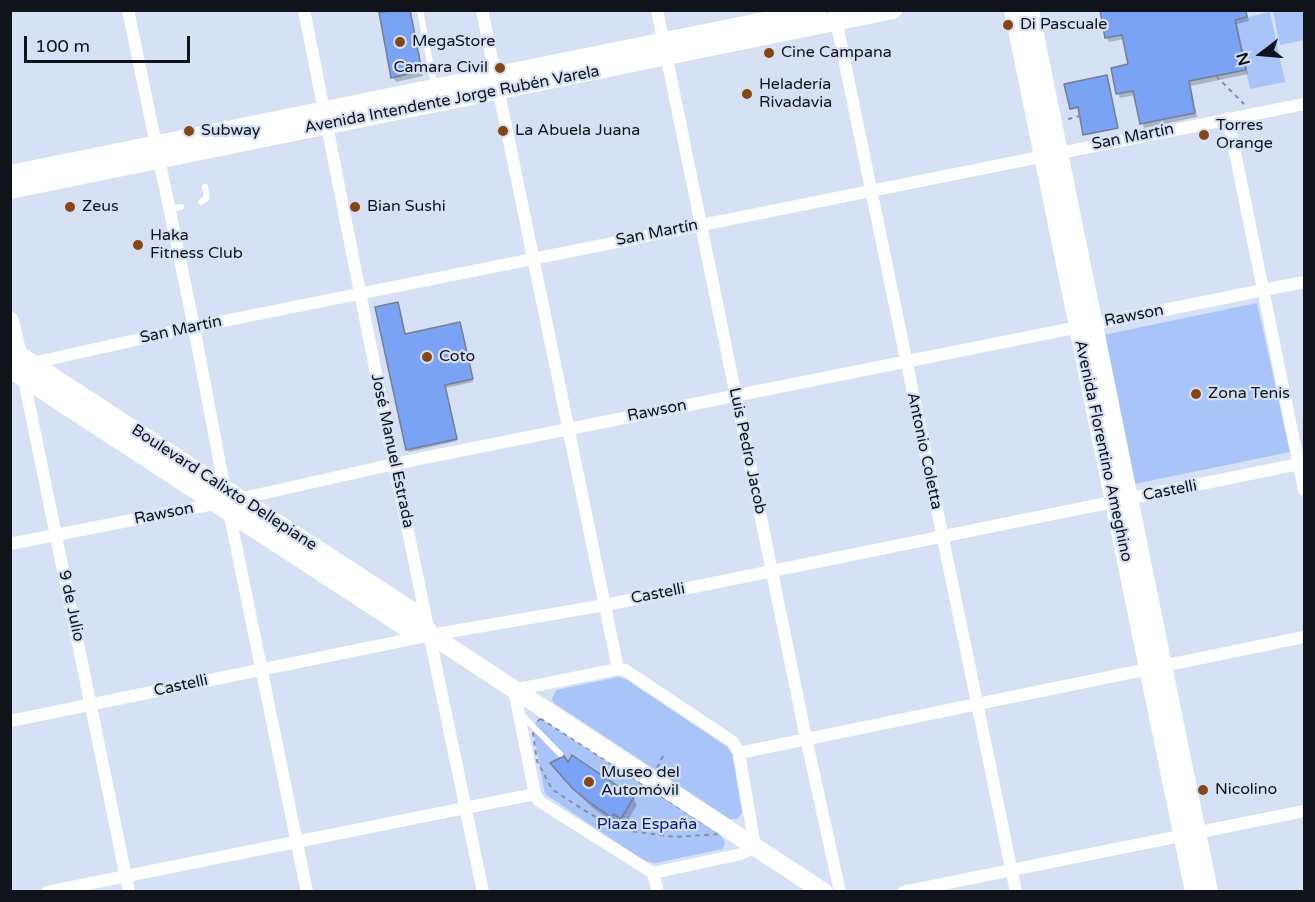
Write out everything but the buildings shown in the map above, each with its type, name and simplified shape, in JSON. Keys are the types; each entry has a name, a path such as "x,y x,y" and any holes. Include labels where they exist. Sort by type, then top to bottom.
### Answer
{"main road":[{"name":"Avenida Intendente Jorge Rubén Varela","path":"665,49 818,10"},
{"name":"Avenida Intendente Jorge Rubén Varela","path":"10,190 158,152 496,83 835,16 893,10"},
{"name":"Avenida Florentino Ameghino","path":"1013,10 1051,153"},
{"name":"Avenida Florentino Ameghino","path":"1030,10 1051,153 1086,326 1190,834 1209,891"},
{"name":"Avenida Intendente Jorge Rubén Varela","path":"10,174 158,152 198,156 435,88 496,83"},
{"name":"9 de Julio","path":"10,321 18,364"},
{"name":"Boulevard Calixto Dellepiane","path":"18,364 227,501 417,614 431,635 824,891"},
{"name":"Avenida Florentino Ameghino","path":"1190,834 1194,891"}],"street":[{"path":"128,10 158,152 175,208 194,327 227,501 307,891"},
{"name":"José Manuel Estrada","path":"304,10 359,293 483,891"},
{"path":"482,10 618,669"},
{"name":"Luis Pedro Jacob","path":"657,10 771,572 840,891"},
{"name":"Antonio Coletta","path":"835,16 1016,891"},
{"name":"San Martín","path":"18,364 871,189 1305,104"},
{"path":"1228,118 1302,464 1305,490"},
{"name":"Rawson","path":"10,544 735,395 1305,282"},
{"name":"9 de Julio","path":"18,364 56,535 129,891"},
{"name":"Castelli","path":"10,721 431,635 605,605 771,572 1302,464"},
{"path":"739,753 1305,637"},
{"path":"653,873 741,854 755,847 739,753 733,742 625,670 618,669 514,690 540,794 539,801 653,873 658,891"},
{"path":"47,891 540,794"},
{"path":"903,891 1305,811"}],"lane":[{"path":"420,10 435,88"},
{"path":"201,202 207,198 205,187"},
{"path":"518,710 560,754"}],"path":[{"path":"1216,76 1253,113"},
{"path":"655,770 664,754"},
{"path":"537,761 552,789 617,830 675,837 720,834"},
{"path":"540,794 552,789"}],"green space":[{"path":"1273,11 1304,11 1304,40 1280,45"},
{"path":"1270,12 1285,82 1250,89 1235,20"},
{"name":"Zona Tenis","path":"1257,303 1290,452 1134,484 1103,335"},
{"name":"Plaza España","path":"619,677 627,680 727,747 732,754 742,813 737,819 730,819 554,703 552,699 556,690"},
{"name":"Plaza España","path":"540,719 720,834 725,842 723,849 656,863 644,861 545,794 532,726"}],"place":[{"name":"Di Pascuale","path":"1008,25"},
{"name":"MegaStore","path":"400,42"},
{"name":"Cine Campana","path":"769,53"},
{"name":"Camara Civil","path":"500,68"},
{"name":"Heladería Rivadavia","path":"747,94"},
{"name":"Subway","path":"189,131"},
{"name":"La Abuela Juana","path":"503,131"},
{"name":"Torres Orange","path":"1204,135"},
{"name":"Zeus","path":"70,207"},
{"name":"Bian Sushi","path":"355,207"},
{"name":"Haka Fitness Club","path":"138,245"},
{"name":"Coto","path":"427,357"},
{"name":"Zona Tenis","path":"1196,394"},
{"name":"Museo del Automóvil","path":"589,782"},
{"name":"Nicolino","path":"1203,790"}]}
